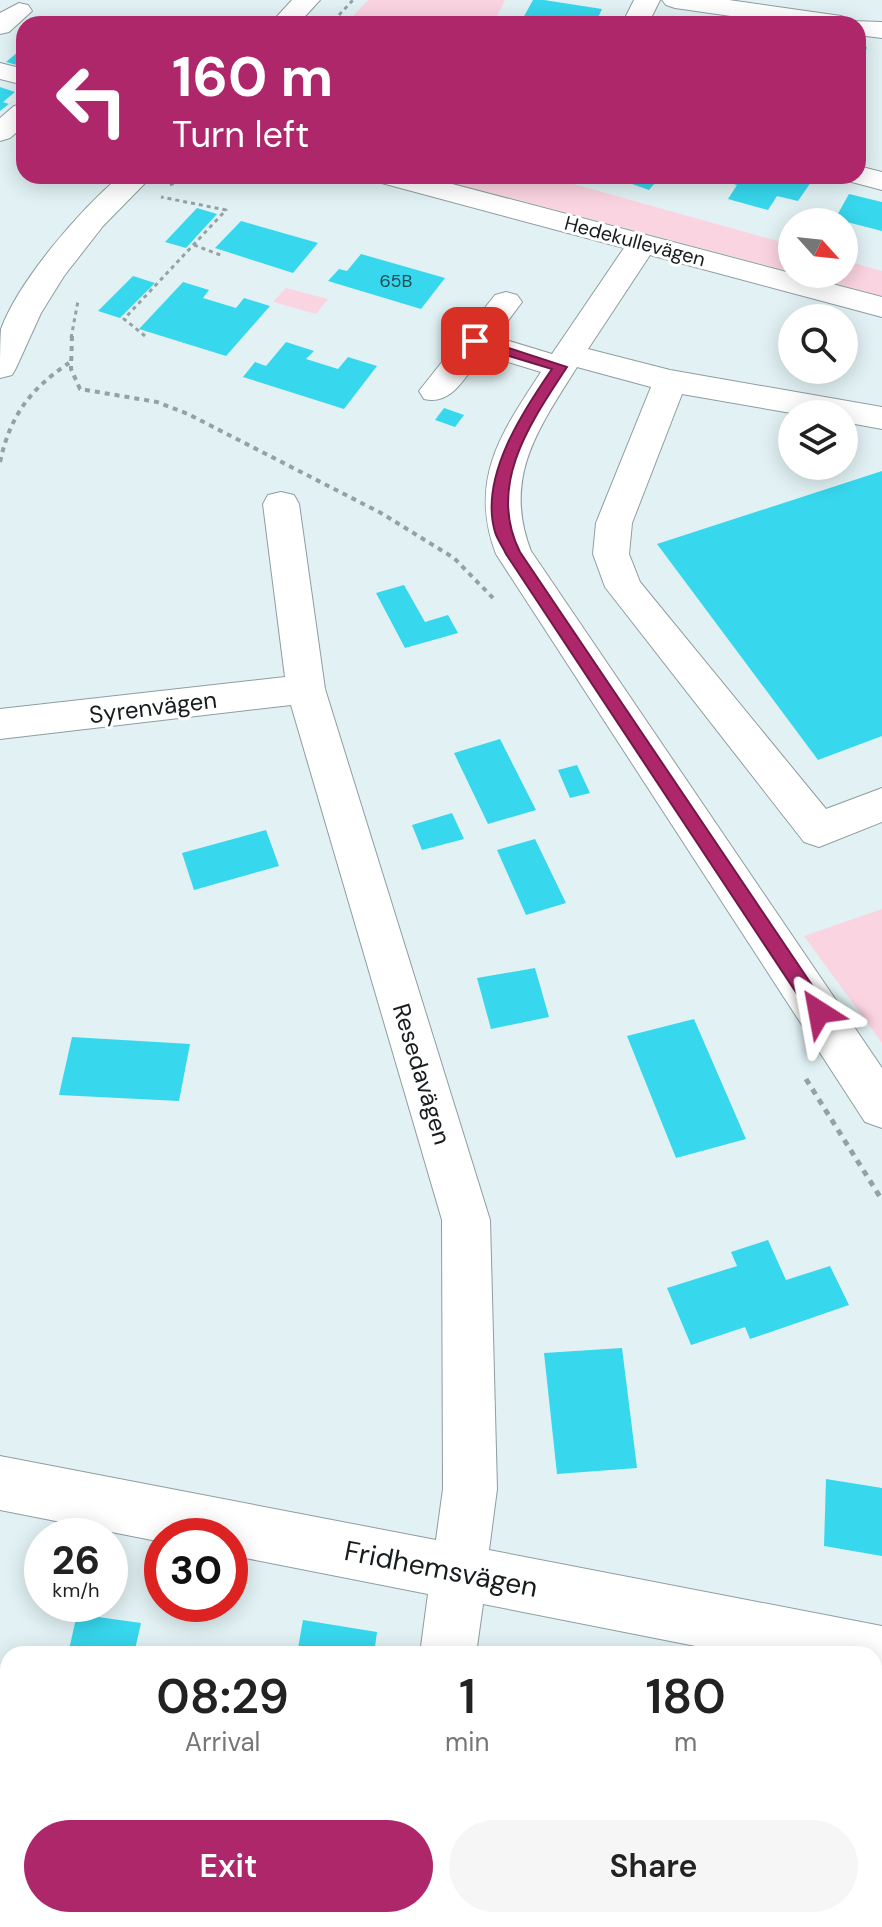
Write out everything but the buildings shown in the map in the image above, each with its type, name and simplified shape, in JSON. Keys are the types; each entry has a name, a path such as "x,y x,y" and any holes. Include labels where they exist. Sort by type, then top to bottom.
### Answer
{"street":[{"path":"291,16 307,0"},
{"path":"675,0 786,16"},
{"path":"0,132 16,119"},
{"path":"0,368 15,305 127,184"},
{"name":"Hedekullevägen","path":"418,184 882,307"},
{"path":"643,243 525,419 508,459 501,497 502,531 514,554 882,1107"},
{"path":"436,391 506,302"},
{"path":"475,341 670,381 882,418"},
{"path":"670,381 614,523 611,554 623,587 819,830 882,804"},
{"name":"Resedavägen","path":"281,504 306,689 466,1220 470,1489 449,1646"},
{"name":"Syrenvägen","path":"0,724 306,689"},
{"name":"Fridhemsvägen","path":"0,1483 840,1646"}],"path":[{"path":"145,336 124,319 226,210 208,204 174,203 157,195 176,184"},
{"path":"193,245 223,256"},
{"path":"84,288 78,300 69,363 73,381 80,389 157,402 188,414 381,513 454,558 481,582 497,603"},
{"path":"0,462 6,429 17,409 34,389 69,363"},
{"path":"798,1066 882,1200"}],"shaded area":[{"path":"368,0 505,0 497,16 353,16"},
{"path":"457,184 574,184 778,241 778,268"},
{"path":"858,264 882,271 882,296 852,288 858,288"},
{"path":"286,288 328,299 316,314 273,302"},
{"path":"882,909 882,1043 804,936"}],"route":[{"path":"475,341 560,367 525,419 508,459 501,497 502,531 514,554 819,1012"}]}
